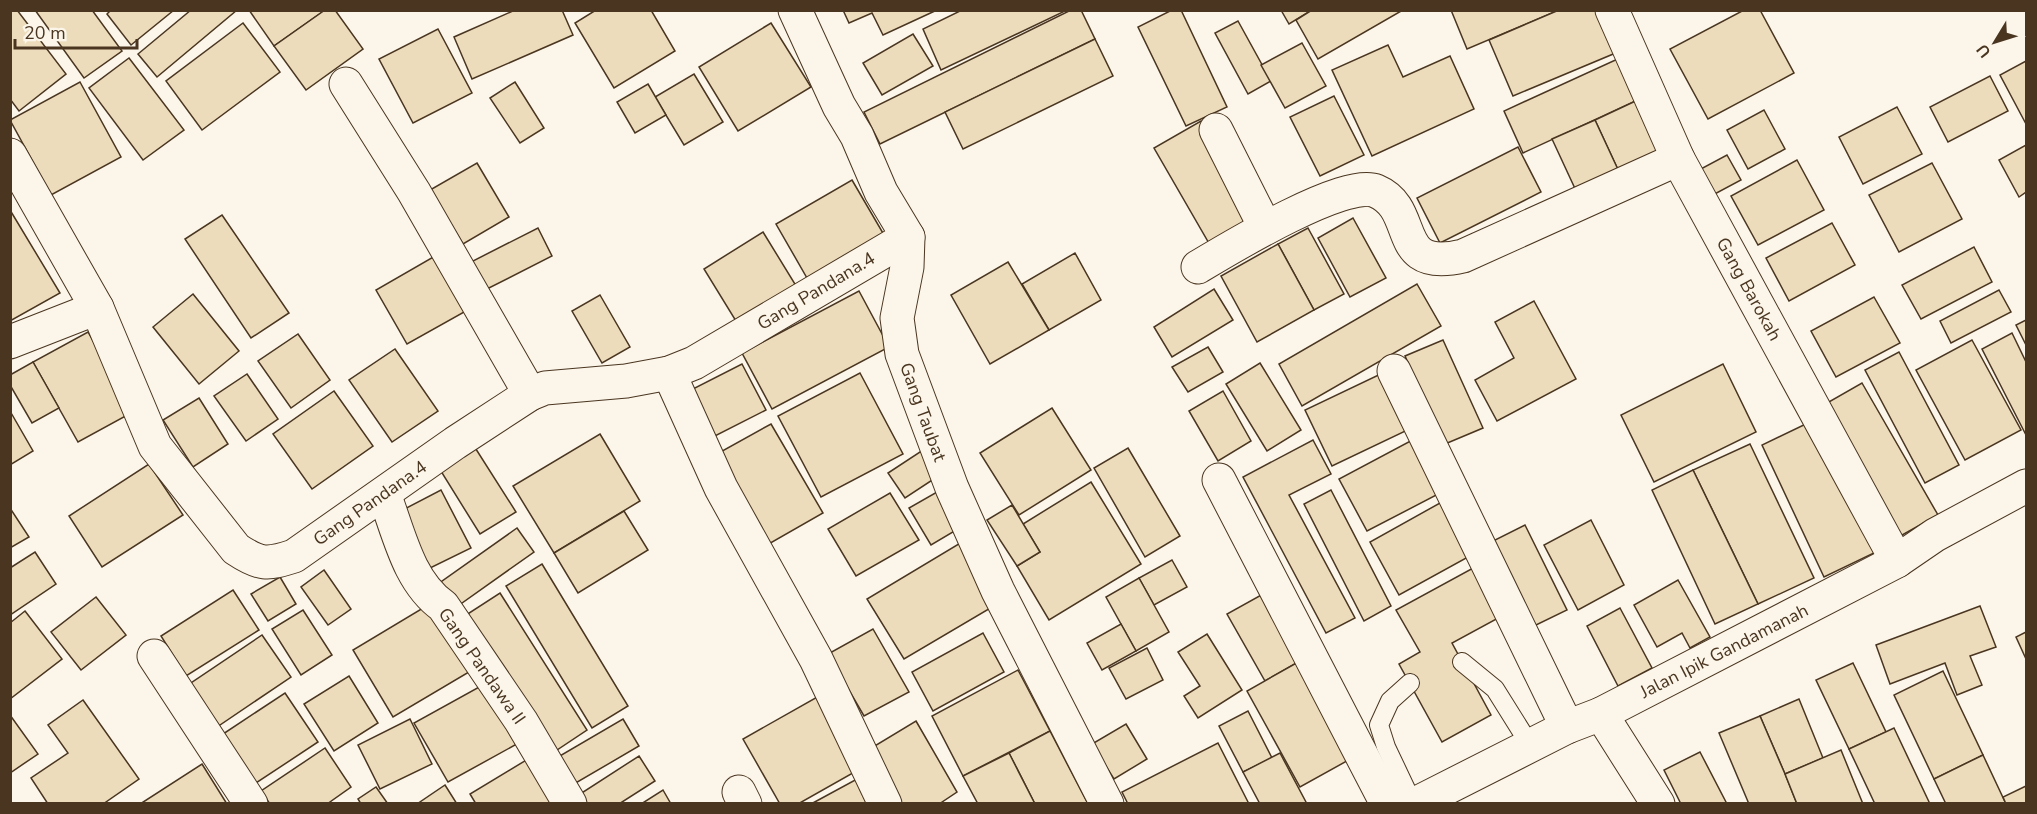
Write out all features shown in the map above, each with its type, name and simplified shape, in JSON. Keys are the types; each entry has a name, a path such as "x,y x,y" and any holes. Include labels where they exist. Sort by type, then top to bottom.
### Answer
{"street":[{"path":"795,10 839,106 857,136 881,192 908,237"},
{"name":"Gang Barokah","path":"1612,10 1678,159 1897,561"},
{"path":"346,84 414,192 530,394"},
{"path":"1216,130 1265,227"},
{"name":"Gang Pandana.4","path":"10,156 97,308 155,446 236,549 254,561 272,563 294,556 455,443 530,394 545,388 626,381 669,373 694,363 908,237"},
{"path":"1198,267 1265,227 1356,189 1374,191 1388,199 1397,210 1416,251 1429,258 1443,261 1463,256 1678,159"},
{"name":"Gang Taubat","path":"908,237 907,267 897,318 902,354 913,388 952,488 998,591 1107,804"},
{"path":"10,342 97,308"},
{"path":"1394,371 1567,727"},
{"path":"669,373 722,488 816,659 885,804"},
{"path":"1219,480 1387,804"},
{"name":"Jalan Ipik Gandamanah","path":"1414,804 1567,727 1601,714 1897,561 1935,535 2026,486"},
{"name":"Gang Pandawa II","path":"384,494 414,576 432,598 443,606 521,721 570,804"},
{"path":"154,656 251,804"},
{"path":"1601,714 1658,804"}],"lane":[{"path":"1462,662 1495,689 1530,745"},
{"path":"1410,683 1390,701 1379,725 1386,747 1414,804"}],"building":[{"path":"10,10 17,10 66,74 19,111 10,99"},
{"path":"35,10 92,10 122,51 84,78"},
{"path":"111,10 174,10 131,45 107,14"},
{"path":"191,10 237,10 157,77 138,54"},
{"path":"249,10 325,10 274,46"},
{"path":"325,10 335,10 363,49 306,90 274,46"},
{"path":"515,10 562,10 573,35 472,79 454,37"},
{"path":"596,10 651,10 675,51 614,88 575,23"},
{"path":"843,10 937,10 883,35 872,13 849,23"},
{"path":"962,10 1062,10 1063,12 941,70 923,29"},
{"path":"1071,10 1081,10 1095,39 880,144 864,112"},
{"path":"1172,10 1181,10 1227,107 1186,126 1138,27"},
{"path":"1281,10 1312,10 1289,24"},
{"path":"1312,10 1403,10 1318,59 1296,20"},
{"path":"1451,10 1559,10 1467,49"},
{"path":"1559,10 1600,10 1618,52 1513,96 1489,40"},
{"path":"1744,10 1760,10 1794,73 1708,119 1670,49"},
{"path":"1238,21 1271,81 1248,94 1215,33"},
{"path":"243,23 280,72 202,130 166,81"},
{"path":"771,23 811,87 738,131 699,67"},
{"path":"438,29 472,93 413,123 379,59"},
{"path":"913,34 933,66 882,95 863,63"},
{"path":"1095,39 1113,76 963,149 945,112"},
{"path":"1302,43 1326,86 1285,108 1261,65"},
{"path":"1388,45 1403,77 1450,56 1474,109 1372,156 1332,70"},
{"path":"1622,57 1642,98 1523,153 1504,111"},
{"path":"129,58 184,130 143,160 89,88"},
{"path":"2026,61 2026,124 2000,75"},
{"path":"694,74 723,122 684,145 655,97"},
{"path":"1990,76 2008,111 1948,142 1930,107"},
{"path":"80,82 121,157 51,195 10,120"},
{"path":"515,82 544,128 520,143 490,98"},
{"path":"648,84 666,115 635,133 617,102"},
{"path":"1334,96 1364,155 1320,176 1290,117"},
{"path":"1642,98 1668,155 1621,176 1595,120"},
{"path":"1897,107 1922,154 1863,184 1839,137"},
{"path":"1764,110 1785,149 1748,169 1727,130"},
{"path":"1595,120 1621,176 1578,195 1552,139"},
{"path":"1201,121 1257,219 1210,245 1154,148"},
{"path":"2026,145 2026,192 2019,197 1999,160"},
{"path":"1518,147 1541,192 1440,243 1417,198"},
{"path":"1727,155 1741,180 1711,196 1697,171"},
{"path":"1797,160 1824,210 1758,245 1731,196"},
{"path":"477,163 509,217 463,244 430,190"},
{"path":"1932,163 1962,219 1899,252 1869,195"},
{"path":"852,180 887,240 811,285 776,224"},
{"path":"10,210 60,293 10,321"},
{"path":"222,215 289,313 251,338 185,239"},
{"path":"1353,218 1386,278 1350,297 1318,238"},
{"path":"1832,223 1855,265 1789,301 1766,258"},
{"path":"538,228 552,256 483,291 469,263"},
{"path":"1308,228 1344,294 1314,310 1278,244"},
{"path":"763,232 798,289 739,326 704,269"},
{"path":"1278,244 1314,310 1257,342 1221,276"},
{"path":"1974,247 1992,282 1921,319 1902,285"},
{"path":"1075,253 1101,300 1049,330 1022,284"},
{"path":"435,256 466,311 407,344 376,290"},
{"path":"1008,262 1049,330 990,364 951,295"},
{"path":"1417,284 1441,326 1302,406 1279,364"},
{"path":"1214,289 1233,320 1172,357 1154,327"},
{"path":"1999,290 2011,312 1951,343 1940,321"},
{"path":"859,291 889,347 772,409 742,353"},
{"path":"193,294 239,351 199,384 153,327"},
{"path":"600,295 630,347 602,363 572,311"},
{"path":"1874,297 1900,343 1836,377 1811,331"},
{"path":"1534,301 1576,379 1497,421 1475,380 1514,358 1495,322"},
{"path":"2026,320 2026,345 2016,325"},
{"path":"88,332 133,412 78,442 33,362"},
{"path":"2012,333 2026,362 2026,435 1982,349"},
{"path":"298,334 330,380 291,408 258,361"},
{"path":"1443,340 1483,428 1445,444 1405,356"},
{"path":"1972,340 2021,430 1965,460 1916,370"},
{"path":"1208,347 1223,372 1188,392 1172,367"},
{"path":"395,349 438,411 392,442 349,380"},
{"path":"1899,352 1959,465 1925,483 1865,370"},
{"path":"33,362 59,408 32,423 10,385 10,375"},
{"path":"1260,363 1301,430 1267,451 1226,384"},
{"path":"742,364 766,410 707,440 683,394"},
{"path":"1723,364 1756,432 1654,482 1621,415"},
{"path":"1389,370 1416,426 1332,466 1305,410"},
{"path":"860,373 903,454 821,497 778,416"},
{"path":"247,374 278,419 246,441 214,396"},
{"path":"1862,383 1938,515 1895,539 1820,407"},
{"path":"334,391 373,446 312,489 273,434"},
{"path":"1223,391 1251,441 1218,461 1189,411"},
{"path":"199,398 228,444 193,467 163,420"},
{"path":"1052,408 1091,470 1019,515 980,453"},
{"path":"10,411 33,451 10,465"},
{"path":"1812,421 1874,553 1824,577 1762,445"},
{"path":"771,424 823,513 767,545 715,455"},
{"path":"600,434 640,501 554,553 513,486"},
{"path":"1418,437 1446,490 1367,531 1339,479"},
{"path":"1313,440 1331,474 1289,495 1355,618 1326,633 1243,477"},
{"path":"1750,444 1814,578 1758,604 1693,470"},
{"path":"474,446 516,512 480,534 439,468"},
{"path":"926,448 943,473 905,498 888,473"},
{"path":"1128,448 1180,536 1145,557 1094,468"},
{"path":"149,464 183,515 102,567 69,516"},
{"path":"1693,470 1758,604 1715,624 1652,490"},
{"path":"1091,482 1141,564 1049,620 1017,566 1040,552 1023,524"},
{"path":"441,490 471,548 424,571 395,514"},
{"path":"1331,490 1391,606 1364,621 1304,504"},
{"path":"937,492 958,529 931,545 909,508"},
{"path":"890,493 919,540 856,576 828,529"},
{"path":"1449,498 1479,551 1399,595 1370,542"},
{"path":"1012,505 1040,552 1017,566 987,520"},
{"path":"10,508 29,537 10,548"},
{"path":"624,511 648,550 578,593 554,553"},
{"path":"1591,520 1624,585 1578,610 1544,545"},
{"path":"1525,525 1567,610 1534,626 1491,542"},
{"path":"517,528 534,552 455,608 438,584"},
{"path":"962,542 999,603 904,659 867,599"},
{"path":"35,552 56,584 10,615 10,568"},
{"path":"1172,560 1187,587 1154,605 1139,578"},
{"path":"542,564 628,706 592,728 506,586"},
{"path":"1475,567 1502,616 1452,643 1491,715 1442,742 1399,664 1420,652 1396,610"},
{"path":"324,570 351,609 328,625 301,587"},
{"path":"280,577 296,604 268,621 251,594"},
{"path":"1139,578 1169,632 1136,651 1106,597"},
{"path":"1678,580 1710,637 1690,648 1682,633 1657,647 1634,605"},
{"path":"233,590 259,630 186,676 161,636"},
{"path":"500,593 587,730 551,754 463,617"},
{"path":"1263,594 1300,661 1265,681 1227,614"},
{"path":"96,597 126,635 81,670 51,632"},
{"path":"428,605 469,672 393,717 353,650"},
{"path":"1980,606 1996,647 1970,656 1982,685 1957,695 1945,663 1890,684 1876,645"},
{"path":"1620,608 1652,668 1618,686 1587,626"},
{"path":"303,610 332,655 301,675 272,629"},
{"path":"25,611 62,659 10,699 10,623"},
{"path":"1121,624 1136,651 1102,670 1087,643"},
{"path":"873,629 909,692 864,716 828,654"},
{"path":"2026,632 2026,659 2016,637"},
{"path":"983,633 1004,672 933,711 912,672"},
{"path":"1207,634 1242,690 1198,718 1184,696 1200,686 1178,652"},
{"path":"262,635 291,677 217,727 188,685"},
{"path":"1147,648 1163,680 1126,699 1109,668"},
{"path":"1300,661 1354,757 1300,787 1247,691"},
{"path":"1853,663 1886,732 1849,749 1816,680"},
{"path":"1018,670 1050,731 963,776 932,716"},
{"path":"1943,671 1983,755 1934,779 1894,695"},
{"path":"349,676 378,723 334,751 304,704"},
{"path":"490,681 524,740 448,782 414,723"},
{"path":"285,693 318,742 256,783 223,734"},
{"path":"819,696 860,769 798,804 780,804 743,739"},
{"path":"1799,699 1823,758 1785,774 1760,716"},
{"path":"83,700 139,779 103,804 48,804 31,778 68,753 48,725"},
{"path":"1248,711 1272,758 1243,772 1219,726"},
{"path":"10,715 38,754 10,773"},
{"path":"1760,716 1797,804 1749,804 1719,733"},
{"path":"410,719 432,764 380,789 358,745"},
{"path":"623,719 639,746 574,784 558,757"},
{"path":"916,721 957,792 939,804 900,804 868,750"},
{"path":"1126,724 1147,759 1114,779 1092,744"},
{"path":"1894,728 1930,804 1875,804 1849,749"},
{"path":"1050,731 1088,804 1035,804 1009,753"},
{"path":"1218,743 1249,804 1128,804 1122,792"},
{"path":"325,748 351,787 327,804 270,804 261,791"},
{"path":"1841,750 1863,804 1797,804 1785,774"},
{"path":"1700,752 1727,804 1681,804 1664,770"},
{"path":"1009,753 1035,804 978,804 963,776"},
{"path":"1280,753 1307,804 1260,804 1243,772"},
{"path":"1983,755 2006,804 1946,804 1934,779"},
{"path":"533,756 552,804 476,804 470,794"},
{"path":"639,756 655,781 619,804 582,804 577,796"},
{"path":"202,764 227,804 140,804"},
{"path":"857,779 870,804 811,804"},
{"path":"445,785 457,804 417,804"},
{"path":"2026,786 2026,804 2006,804 2003,797"},
{"path":"376,787 388,804 361,804 358,799"},
{"path":"663,790 671,804 641,804"}]}
